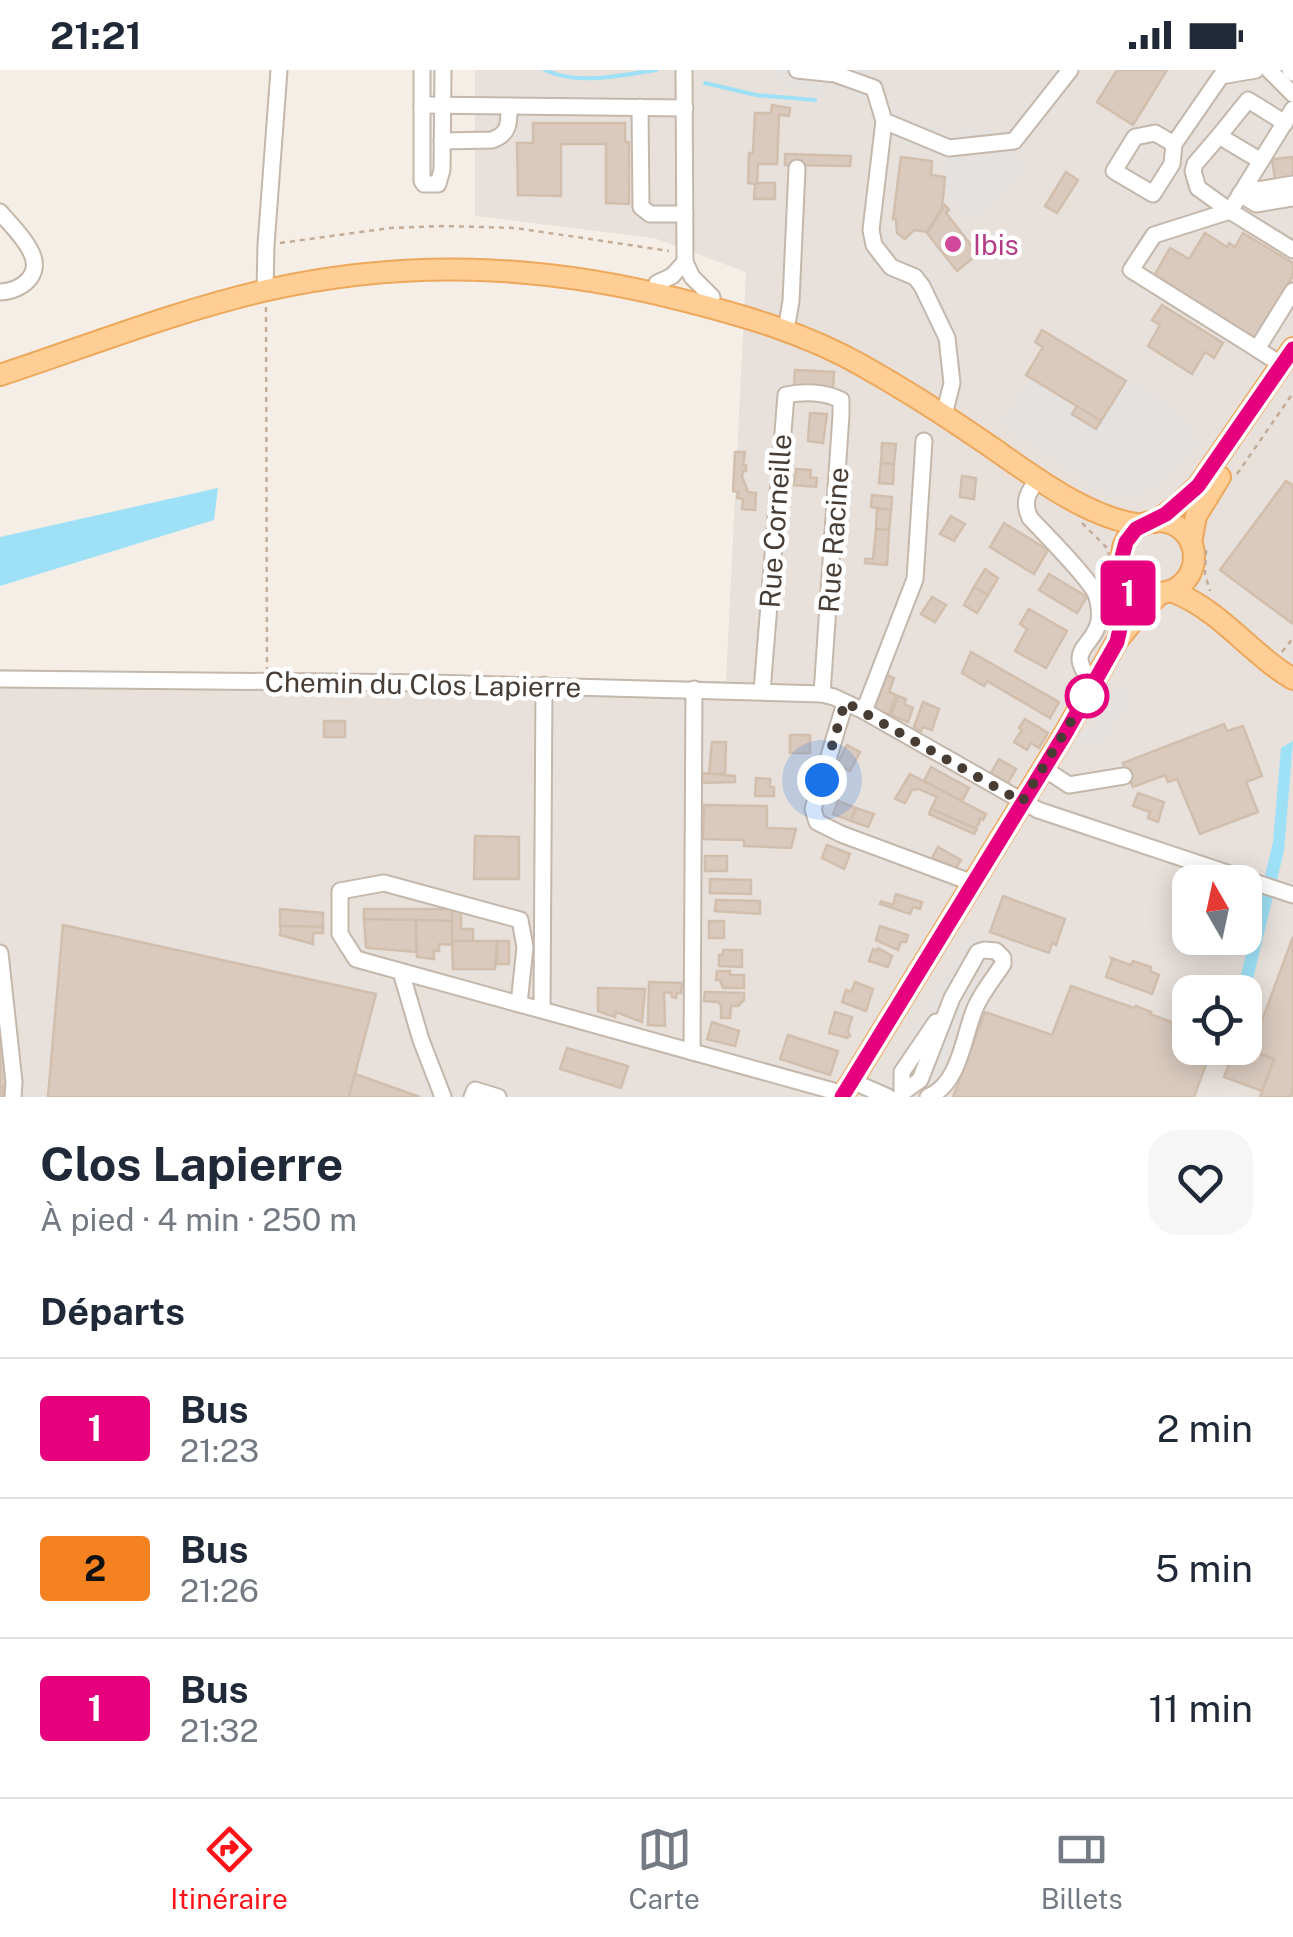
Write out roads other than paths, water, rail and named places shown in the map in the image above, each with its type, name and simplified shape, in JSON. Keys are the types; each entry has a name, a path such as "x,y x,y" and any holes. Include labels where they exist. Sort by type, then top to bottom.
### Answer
{"main road":[{"path":"0,375 265,286 326,270 434,259 488,259 544,263 657,283 738,306 853,360 1073,500 1113,519 1176,526 1191,543 1193,568 1221,619"},
{"path":"0,364 207,296 433,268 543,273 600,281 764,321"},
{"path":"1117,642 1126,606 1122,557 1130,534 1178,505 1198,486 1289,361"},
{"path":"1191,543 1203,500 1289,361"},
{"path":"1073,500 1105,531 1122,557"},
{"path":"846,1090 1117,642 1140,614 1184,582 1193,568"},
{"path":"1121,579 1143,590 1196,603 1293,679"}],"street":[{"path":"265,286 279,70"},
{"path":"422,70 424,184 438,184 441,180 443,70"},
{"path":"684,70 685,258 692,277 712,297"},
{"path":"797,70 835,74 874,88 884,121 871,230 874,245 890,268 915,278 922,286 947,338 952,382 944,415"},
{"path":"884,121 949,148 1014,141 1070,70"},
{"path":"1174,144 1221,76 1256,70"},
{"path":"1270,70 1293,94"},
{"path":"1289,361 1258,349 1131,270 1154,235 1230,211 1289,120 1248,100 1195,164 1198,188 1230,211 1293,250"},
{"path":"422,105 684,108"},
{"path":"442,141 500,137 508,126 509,106"},
{"path":"640,107 640,207 650,214 685,214"},
{"path":"1219,136 1261,161"},
{"path":"786,330 791,300 796,168"},
{"path":"1244,189 1293,184"},
{"path":"1244,189 1256,204 1293,198"},
{"path":"0,212 34,259 27,283 15,291 0,292"},
{"path":"657,283 672,276 685,258"},
{"path":"1258,349 1293,291"},
{"name":"Rue Corneille","path":"762,691 786,395 829,394"},
{"name":"Rue Racine","path":"822,694 842,415 840,400 829,394"},
{"path":"864,712 915,579 924,441"},
{"path":"1038,478 1026,500 1030,518 1096,592 1099,622 1081,655 1084,672 1094,684"},
{"name":"Chemin du Clos Lapierre","path":"0,679 822,694 864,712 1022,802 1288,894"},
{"path":"542,1010 544,686"},
{"path":"692,1052 694,689"},
{"path":"845,702 813,809 817,822 973,883"},
{"path":"1043,768 1069,785 1124,776"},
{"path":"518,1004 525,947 520,920 384,884 340,890 340,934 356,960 692,1052 846,1090 897,1096 920,1080 952,998 978,952 996,951 1003,964 977,1004 946,1084 928,1097"},
{"path":"0,953 13,1097"},
{"path":"401,972 443,1097"},
{"path":"472,1097 476,1090 498,1097"}],"water":[{"path":"218,488 214,520 0,586 0,537"},
{"path":"1293,741 1284,851 1262,942 1262,888 1273,842 1281,748"},
{"path":"1246,955 1259,955 1254,975 1241,975"}],"waterway":[{"path":"545,70 586,78 656,70"},
{"path":"705,83 756,95 815,100"}],"place":[{"name":"Ibis","path":"953,244"}]}
